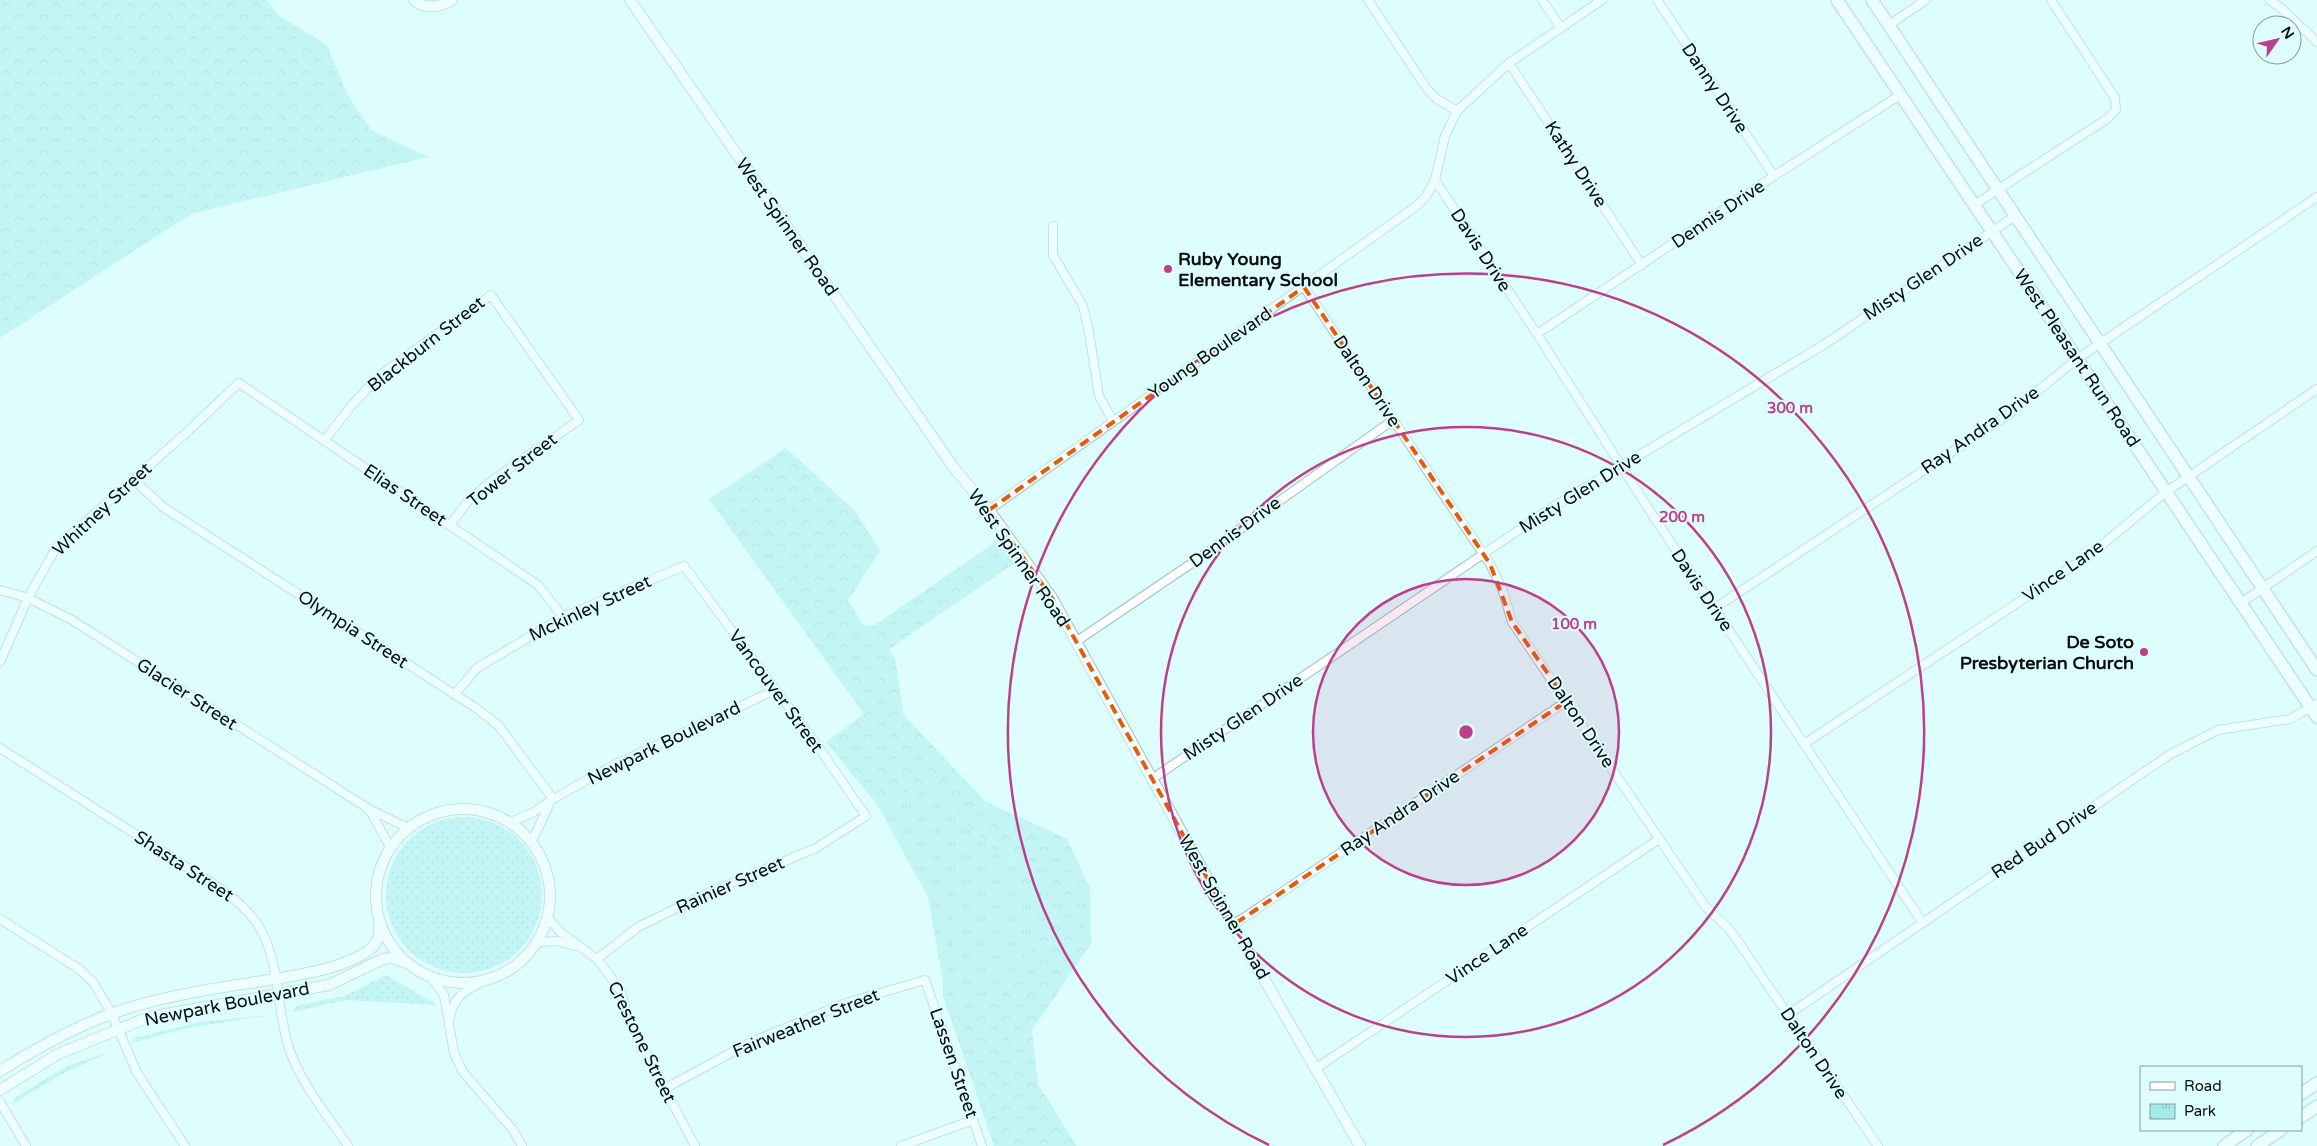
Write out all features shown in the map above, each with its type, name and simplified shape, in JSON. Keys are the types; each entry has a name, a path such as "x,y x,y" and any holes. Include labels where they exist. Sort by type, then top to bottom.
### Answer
{"main road":[{"name":"West Pleasant Run Road","path":"1837,0 2240,603 2315,710"},
{"name":"West Pleasant Run Road","path":"1872,0 2317,670"},
{"path":"2302,1093 2317,1083"},
{"path":"2302,1116 2317,1106"},
{"path":"2224,1146 2246,1131 2255,1146 2279,1131"}],"street":[{"path":"414,0 417,3 435,8 452,0"},
{"name":"West Spinner Road","path":"630,0 954,468 989,510 1052,598 1233,925 1360,1146"},
{"path":"1368,0 1427,89 1457,111"},
{"path":"1542,0 1561,28"},
{"name":"Young Boulevard","path":"989,510 1415,207 1425,198 1435,180 1445,136 1457,111 1509,63 1602,0"},
{"name":"Danny Drive","path":"1657,0 1774,176"},
{"path":"1889,25 1926,0"},
{"path":"1974,206 2107,119 2116,110 2115,98 2051,0"},
{"path":"2269,0 2280,7 2317,42"},
{"name":"Kathy Drive","path":"1509,63 1642,265"},
{"name":"Dennis Drive","path":"1537,334 1774,176 1900,95"},
{"name":"Davis Drive","path":"1435,180 1714,608 1922,922"},
{"name":"Ray Andra Drive","path":"1714,608 2008,415 2077,359 2317,197"},
{"name":"Misty Glen Drive","path":"1152,779 1551,508 1824,344 2015,216"},
{"path":"1053,226 1053,255 1083,306 1090,332 1099,396 1113,421"},
{"name":"Dalton Drive","path":"1304,287 1484,555 1502,588 1512,622 1705,906 1730,930 1878,1146"},
{"name":"Blackburn Street","path":"324,441 351,406 379,376 491,295 579,420"},
{"name":"Elias Street","path":"239,383 538,585 563,617"},
{"name":"Whitney Street","path":"0,662 28,598 56,548 186,433 239,383"},
{"name":"Vince Lane","path":"1804,744 2097,549 2166,492 2317,389"},
{"name":"Tower Street","path":"450,525 468,501 579,420"},
{"name":"Dennis Drive","path":"1076,641 1198,559 1393,420"},
{"name":"Olympia Street","path":"133,479 163,507 455,694 499,726 553,799"},
{"path":"2240,603 2317,551"},
{"name":"Mckinley Street","path":"455,694 478,668 563,617 684,566"},
{"name":"Vancouver Street","path":"684,566 866,816"},
{"name":"Glacier Street","path":"0,590 28,598 72,620 369,809 408,828"},
{"name":"Newpark Boulevard","path":"511,822 534,812 553,799 612,766 775,690"},
{"name":"Ray Andra Drive","path":"1233,925 1567,701"},
{"name":"Red Bud Drive","path":"1789,1014 2169,755 2218,730 2290,719 2315,710"},
{"name":"Shasta Street","path":"0,748 230,895 243,906 256,922 272,959 284,1033 293,1059 299,1072 348,1146"},
{"path":"532,841 544,812 553,799"},
{"name":"Glacier Street","path":"369,809 390,847"},
{"path":"449,1019 454,1002 462,993 480,983 503,975 523,961 539,942 548,918 551,898 549,878 542,858 532,841 511,822 491,813 462,809 447,810 426,816 408,828 390,847 378,875 376,906 379,921 394,950 405,962 432,978 456,984 480,983"},
{"name":"Rainier Street","path":"597,959 638,927 708,893 816,848 866,816"},
{"name":"Vince Lane","path":"1315,1069 1659,839"},
{"name":"Crestone Street","path":"548,918 560,932 597,959 621,991 628,1019 695,1146"},
{"path":"0,919 79,969 92,982 112,1014 136,1071 185,1146"},
{"name":"Newpark Boulevard","path":"0,1071 32,1051 112,1014 156,1000 330,967 365,954 378,940 380,931 379,921"},
{"name":"Crestone Street","path":"539,942 556,941 579,947"},
{"name":"Newpark Boulevard","path":"0,1090 58,1054 117,1029 149,1018 329,985 383,960 392,958 405,962"},
{"path":"432,978 444,995 454,1053 463,1072 513,1130 522,1146"},
{"name":"Fairweather Street","path":"664,1089 751,1042 846,1003 925,980"},
{"name":"Lassen Street","path":"925,980 982,1146"},
{"path":"225,987 228,1002"},
{"path":"0,1102 26,1146"},
{"path":"901,1146 973,1120"}],"highlighted area":[{"path":"1304,287 1490,564 1512,622 1567,701 1233,925 1052,598 989,510"}],"green space":[{"path":"0,0 267,0 279,16 327,45 347,94 371,130 428,157 191,214 0,338"},
{"path":"786,448 856,512 880,551 848,600 864,626 875,625 997,541 1015,563 889,649 895,658 904,715 985,801 1067,839 1090,888 1091,944 1032,1030 1038,1084 1077,1146 994,1146 943,996 1000,998 1041,866 995,853 927,783 878,806 826,742 864,714 709,499"},
{"path":"927,783 995,853 1041,866 1046,924 999,998 943,996 943,983 928,897 878,806"},
{"path":"456,817 472,817 487,820 501,826 524,845 533,858 539,872 542,895 541,910 533,932 514,955 501,964 487,970 472,973 456,973 441,970 427,964 404,945 395,932 389,918 386,903 386,887 389,872 395,858 414,835 427,826 441,820"},
{"path":"386,975 438,1005 345,1000 292,1012 296,1006 344,996"},
{"path":"269,1015 183,1029 132,1043 135,1038 200,1022"},
{"path":"110,1052 60,1075 13,1104 15,1098 65,1067"}],"place":[{"name":"Ruby Young Elementary School","path":"1168,269"},
{"name":"De Soto Presbyterian Church","path":"2144,652"}]}
